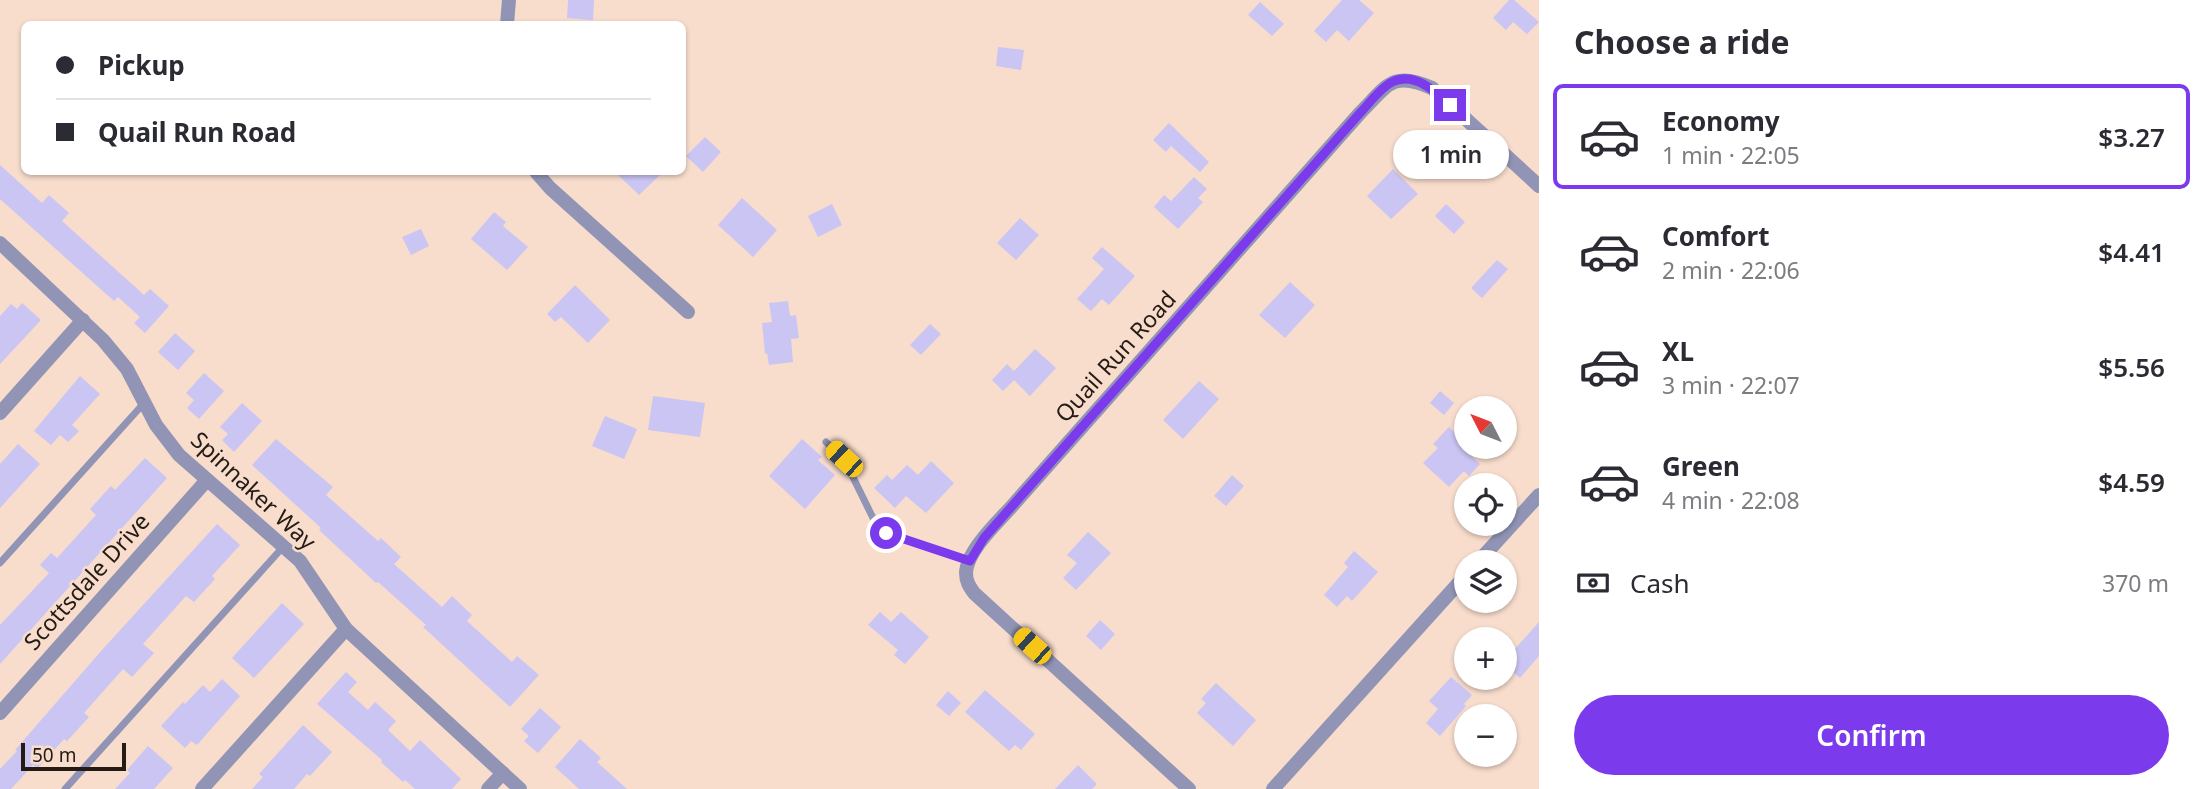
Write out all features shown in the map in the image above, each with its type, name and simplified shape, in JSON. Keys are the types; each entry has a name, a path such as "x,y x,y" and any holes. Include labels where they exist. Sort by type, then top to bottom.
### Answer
{"street":[{"path":"507,21 509,0"},
{"name":"Quail Run Road","path":"970,561 984,538 1013,505 1351,123 1391,83 1403,79 1418,81 1432,88 1539,186"},
{"path":"539,175 688,312"},
{"name":"Spinnaker Way","path":"2,248 103,340 127,369 156,425 179,455 300,561 346,629 520,789"},
{"path":"0,413 83,320"},
{"name":"Scottsdale Drive","path":"0,712 207,480"},
{"path":"1489,550 1539,495"},
{"path":"970,561 966,571 968,584 974,593 1189,789"},
{"path":"1273,789 1454,588"},
{"path":"202,789 346,629"},
{"path":"488,789 503,773"}],"lane":[{"path":"0,563 145,402"},
{"path":"826,442 844,459 875,522 886,533 970,561"},
{"path":"65,789 283,547"}],"building":[{"path":"568,0 594,0 593,20 567,18"},
{"path":"1342,0 1359,0 1374,13 1349,41 1337,30 1326,42 1314,31"},
{"path":"1509,0 1514,0 1539,22 1527,34 1513,22 1506,30 1493,18"},
{"path":"1260,2 1284,24 1272,36 1248,15"},
{"path":"998,47 1024,50 1021,70 996,66"},
{"path":"1169,123 1209,162 1200,172 1171,146 1166,152 1153,140"},
{"path":"705,137 721,152 703,172 686,156"},
{"path":"0,165 42,203 49,195 69,213 62,221 144,295 150,289 169,306 145,333 134,323 140,317 118,297 114,301 0,199"},
{"path":"1393,169 1418,194 1391,219 1367,196"},
{"path":"618,175 660,175 639,195"},
{"path":"1194,177 1207,189 1198,198 1203,202 1178,229 1154,207 1164,195 1171,201"},
{"path":"742,198 777,230 753,257 718,225"},
{"path":"832,204 842,225 818,237 808,216"},
{"path":"1446,204 1465,222 1454,234 1435,216"},
{"path":"494,212 506,222 503,226 528,247 507,270 471,239"},
{"path":"1020,218 1039,235 1016,260 997,243"},
{"path":"421,229 429,246 411,255 402,237"},
{"path":"1102,247 1135,276 1109,305 1102,299 1091,311 1077,299 1104,269 1092,258"},
{"path":"1497,260 1508,269 1482,298 1471,288"},
{"path":"1290,282 1315,305 1285,338 1259,315"},
{"path":"575,285 610,320 588,343 561,317 555,322 547,314"},
{"path":"788,301 790,316 796,315 799,338 791,339 793,362 769,365 767,353 765,354 762,323 772,322 769,303"},
{"path":"22,303 41,320 0,364 0,316 11,304 17,309"},
{"path":"930,324 941,334 921,355 910,345"},
{"path":"175,333 195,351 178,370 158,352"},
{"path":"1035,349 1056,368 1030,396 1014,380 1003,391 992,380 1007,364 1014,371"},
{"path":"204,373 224,391 199,419 187,408 194,400 186,393"},
{"path":"80,376 100,394 72,425 79,431 68,442 60,435 51,445 34,431"},
{"path":"1199,381 1219,399 1183,439 1163,420"},
{"path":"1440,391 1454,403 1444,415 1430,403"},
{"path":"653,396 705,403 700,437 648,430"},
{"path":"242,403 262,421 234,452 222,440 228,434 220,427"},
{"path":"605,416 637,429 624,459 592,446"},
{"path":"1449,427 1454,432 1454,459 1475,459 1480,464 1472,473 1454,473 1454,482 1449,487 1423,463 1438,448 1433,444"},
{"path":"276,439 333,487 326,495 378,541 381,538 401,557 394,564 442,607 452,596 472,615 467,621 512,662 517,656 539,675 510,707 423,627 426,625 376,583 252,465"},
{"path":"802,439 822,457 818,460 835,475 805,509 769,476"},
{"path":"18,444 40,464 0,508 0,464"},
{"path":"145,458 167,478 0,664 0,625 49,573 40,565 51,553 57,558 96,515 90,509 111,486 115,490"},
{"path":"931,461 954,483 926,513 906,496 895,508 874,488 887,475 892,480 907,465 918,475"},
{"path":"1232,475 1244,486 1226,506 1214,496"},
{"path":"217,524 240,545 212,576 215,579 194,602 186,596 143,644 154,653 132,677 123,669 84,713 89,717 67,741 64,739 37,769 33,765 11,789 0,789 0,769 17,751 15,750"},
{"path":"1088,532 1111,553 1076,590 1063,578 1077,563 1067,555"},
{"path":"1354,551 1378,572 1352,601 1347,596 1337,607 1324,595 1348,567 1344,563"},
{"path":"282,603 304,624 254,678 232,658"},
{"path":"880,612 891,622 901,612 929,637 905,664 894,655 898,650 868,625"},
{"path":"1100,620 1115,634 1101,650 1086,636"},
{"path":"1539,622 1539,656 1520,678 1517,675 1517,647"},
{"path":"346,672 357,682 348,692 368,710 375,702 396,721 388,730 410,751 420,740 461,779 452,789 415,789 405,780 403,782 381,762 382,760 317,704"},
{"path":"1451,677 1454,680 1454,690 1466,690 1472,695 1464,704 1454,704 1454,720 1440,736 1426,723 1438,709 1429,701"},
{"path":"222,679 240,696 197,745 191,741 185,748 161,726 203,685 210,692"},
{"path":"1216,683 1256,720 1233,746 1197,713 1206,703 1201,699"},
{"path":"985,690 1035,734 1021,750 1015,745 1009,751 965,712"},
{"path":"948,691 961,703 949,716 936,705"},
{"path":"540,708 561,727 538,753 524,741 529,736 521,729"},
{"path":"303,725 332,752 294,789 252,789 263,777 259,774"},
{"path":"580,739 601,758 597,762 627,789 579,789 555,767"},
{"path":"148,746 173,768 154,789 115,789 130,773 127,770"},
{"path":"1078,765 1097,784 1092,789 1055,789"}],"route":[{"path":"886,533 970,561 984,538 1013,505 1360,113 1391,83 1403,79 1418,81 1432,88 1450,105"}]}
